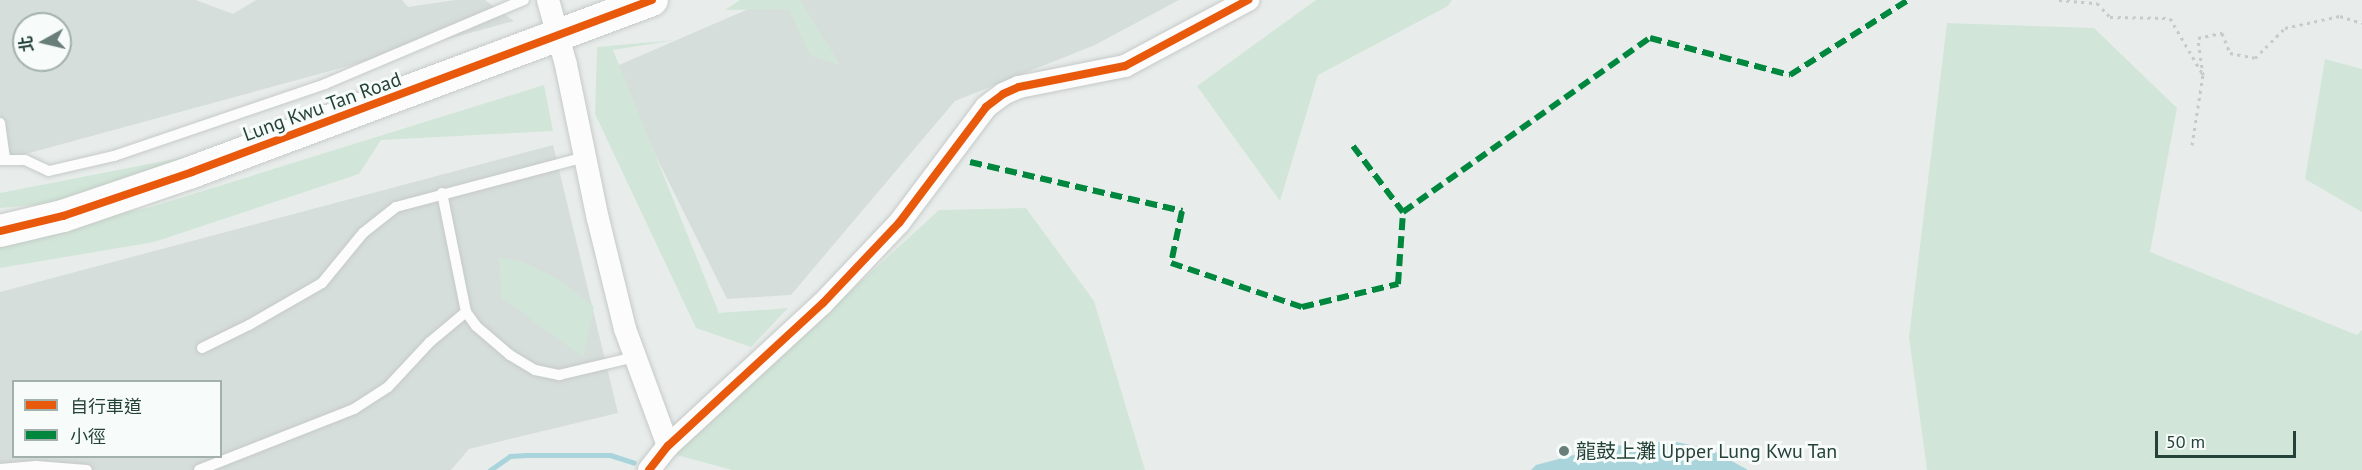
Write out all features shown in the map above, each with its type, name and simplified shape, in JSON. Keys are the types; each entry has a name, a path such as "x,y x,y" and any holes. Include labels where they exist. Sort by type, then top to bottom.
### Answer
{"street":[{"path":"548,0 625,329 668,446"},
{"name":"Lung Kwu Tan Road","path":"0,231 63,216 192,172 652,0"},
{"path":"649,470 668,446 823,303 898,223 987,107 1003,94 1032,84 1125,66 1248,0"}],"lane":[{"path":"0,123 2,160 25,160 49,171 114,156 325,84 524,0"},
{"path":"202,348 249,326 322,282 363,234 396,207 585,157"},
{"path":"442,193 466,312 476,326 501,348 535,370 559,375 635,357"},
{"path":"199,470 216,467 354,409 388,387 430,342 466,312"},
{"path":"0,469 36,466 87,470"}],"path":[{"path":"2059,0 2097,3 2110,17 2170,18 2203,75"},
{"path":"2192,145 2203,75 2198,38 2222,33 2230,54 2255,58 2286,28 2340,16 2362,23"}],"shaded area":[{"path":"0,0 196,0 233,14 256,0 402,0 408,7 455,0 485,0 514,21 0,161"},
{"path":"769,0 1179,0 1095,45 955,101 791,295 727,299 612,68"},
{"path":"553,145 618,413 469,449 451,470 0,470 0,292"}],"green space":[{"path":"740,0 800,0 840,65 810,55 789,9 725,10"},
{"path":"1316,0 1452,0 1448,6 1318,75 1280,201 1197,86"},
{"path":"1947,23 2094,28 2177,108 2150,252 2357,335 2362,330 2362,470 1927,470 1909,337"},
{"path":"675,40 613,50 719,313 788,308 751,347 696,328 595,114 597,47"},
{"path":"2325,59 2362,69 2362,212 2305,179"},
{"path":"544,85 553,131 381,140 359,174 154,242 0,268 0,238 148,208"},
{"path":"231,148 44,204 0,208 0,193"},
{"path":"1026,208 1094,301 1145,470 732,470 673,454 939,210"},
{"path":"499,257 523,262 558,279 594,307 583,357 502,298"}],"water":[{"path":"1676,442 1710,449 1748,470 1531,470 1536,465 1604,447"}],"waterway":[{"path":"490,470 510,456 527,455 610,455 634,463"}],"marked path":[{"path":"970,162 1182,211 1171,263 1302,307 1398,284 1403,212 1650,38 1790,75 1908,0"},
{"path":"1353,146 1403,212"}],"cycle path":[{"path":"0,231 63,216 192,172 652,0"},
{"path":"649,470 668,446 823,303 899,223 986,107 1003,94 1019,87 1125,66 1248,0"}],"place":[{"name":"龍鼓上灘 Upper Lung Kwu Tan","path":"1564,451"}]}
